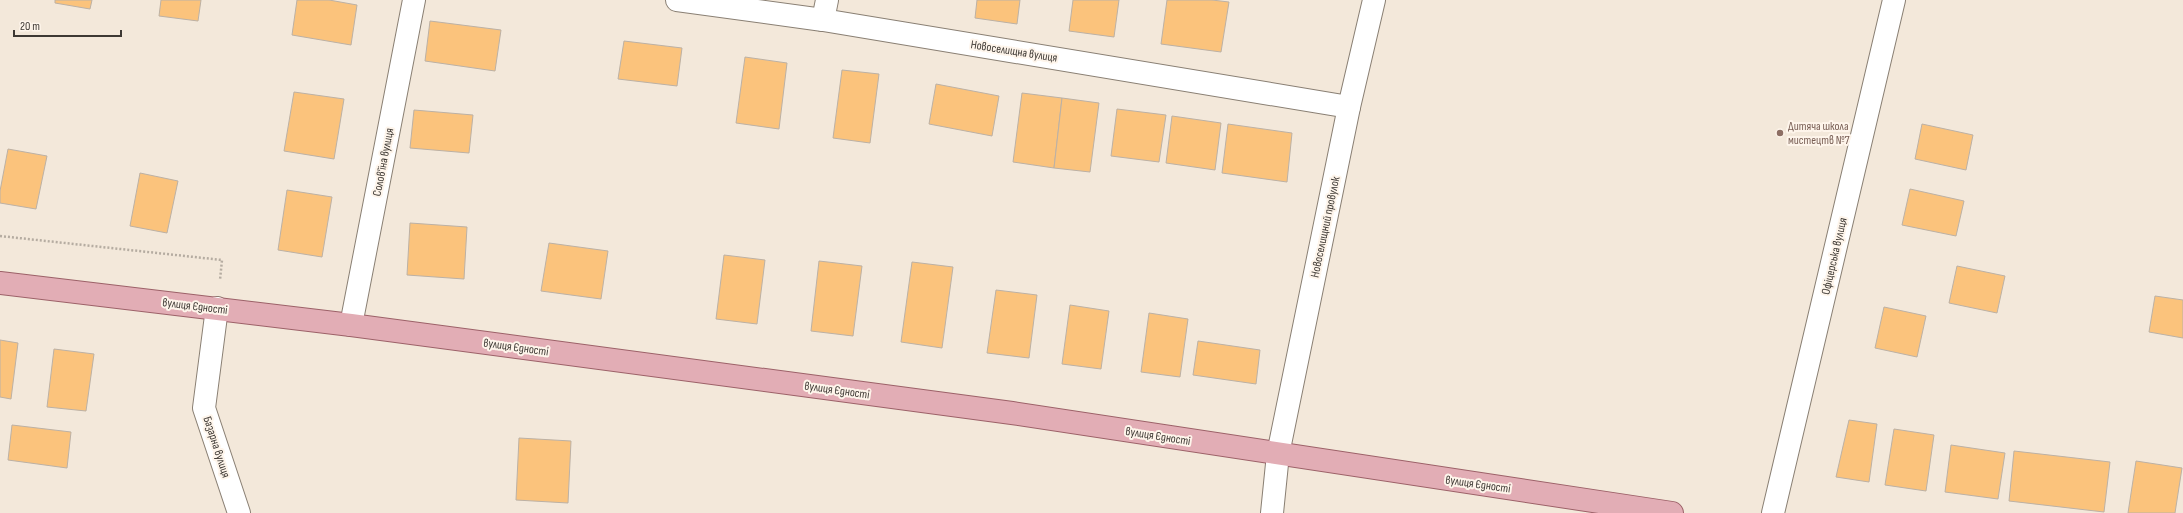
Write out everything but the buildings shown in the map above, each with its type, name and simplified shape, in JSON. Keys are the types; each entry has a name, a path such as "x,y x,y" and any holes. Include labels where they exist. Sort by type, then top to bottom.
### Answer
{"main road":[{"name":"вулиця Єдності","path":"0,283 351,325 1004,412 1672,513"}],"street":[{"name":"Солов'їна вулиця","path":"351,325 414,0"},
{"name":"Новоселищна вулиця","path":"677,0 825,10 1349,107"},
{"name":"Новоселищний провулок","path":"1272,513 1278,454 1349,107 1374,0"},
{"name":"Офіцерська вулиця","path":"1773,513 1894,0"},
{"name":"Базарна вулиця","path":"217,308 204,408 239,513"}],"path":[{"path":"0,236 222,260 217,308"}],"place":[{"name":"Дитяча школа мистецтв №7","path":"1780,133"}]}
